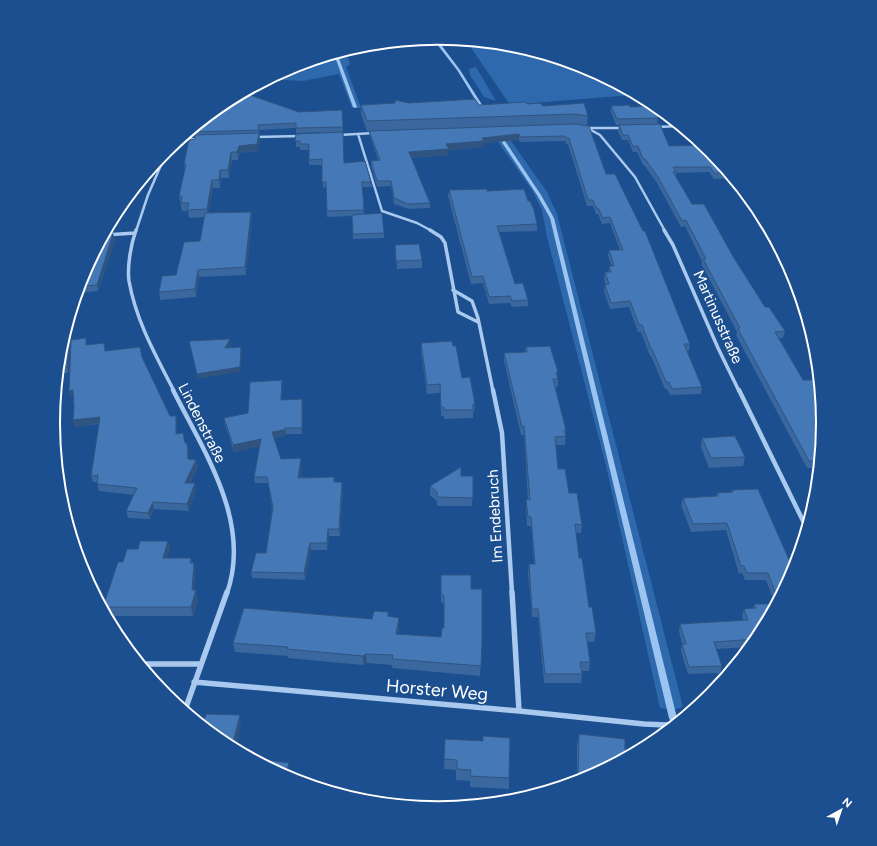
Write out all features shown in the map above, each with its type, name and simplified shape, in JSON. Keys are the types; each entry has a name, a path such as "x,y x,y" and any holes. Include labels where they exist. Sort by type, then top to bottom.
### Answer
{"street":[{"path":"650,127 673,126"},
{"name":"Martinusstraße","path":"582,127 598,133 634,177 674,245 718,348 804,522"},
{"name":"Martinusstraße","path":"589,129 627,128"},
{"path":"335,135 382,133"},
{"path":"358,134 382,211 439,235 445,243 458,312 478,322"},
{"path":"250,138 304,136"},
{"path":"188,140 203,139"},
{"name":"Lindenstraße","path":"160,168 148,195 135,233 130,257 130,280 144,332 218,480 230,514 234,559 228,590 186,704"},
{"path":"111,235 135,233"},
{"name":"Im Endebruch","path":"453,290 472,301 502,432 519,711"},
{"path":"148,664 200,664"},
{"name":"Horster Weg","path":"194,682 666,725"}],"shaded area":[{"path":"470,47 512,52 560,65 606,84 627,95 510,105"},
{"path":"346,57 348,58 350,64 346,67 361,108 352,108 339,74 303,81 281,80 301,71 309,70 308,69 317,65"},
{"path":"476,67 496,101 484,97 470,75 469,69"},
{"path":"504,131 547,192 557,214 683,707 672,710 660,708 606,466 547,237 542,210 532,190 491,132"}],"building":[{"path":"251,95 299,112 342,110 343,127 296,128 296,123 258,125 259,130 197,132 228,109"},
{"path":"475,99 479,105 525,102 527,104 540,103 543,106 584,103 588,116 576,114 367,121 361,105 395,103 395,100 409,103"},
{"path":"611,106 645,106 656,114 658,118 617,119"},
{"path":"575,124 589,126 606,174 615,174 643,231 645,231 690,344 684,344 702,387 672,389 669,382 666,382 642,325 639,325 630,301 611,303 605,285 609,284 605,272 611,272 609,266 614,266 609,250 623,250 610,217 603,218 598,208 596,208 593,200 588,200 569,138 566,138 565,136 520,137 519,134 482,138 484,141 446,144 449,149 409,152 430,203 408,204 394,198 391,181 377,181 371,161 380,160 369,131"},
{"path":"660,124 669,146 695,145 722,173 714,173 710,167 673,167 676,172 673,172 692,204 704,204 734,258 765,307 769,307 785,331 775,332 803,380 814,380 816,398 816,448 814,461 809,461 738,329 740,328 703,259 706,259 686,220 682,221 658,177 645,159 643,159 638,146 633,146 628,135 623,135 619,125"},
{"path":"343,132 344,163 365,161 371,182 362,182 364,210 327,211 326,182 322,182 322,159 309,160 309,144 300,144 300,141 295,141 296,134"},
{"path":"259,133 257,144 239,146 237,152 231,152 228,170 220,170 219,180 212,180 207,209 187,210 189,203 181,203 182,196 179,196 186,164 184,164 189,140 195,139 195,135"},
{"path":"487,189 487,191 524,189 528,201 530,201 534,210 537,224 497,226 515,284 523,283 528,300 512,301 510,296 489,297 483,276 472,277 449,190"},
{"path":"251,212 245,267 198,270 195,289 159,292 162,276 176,275 184,242 200,241 205,213"},
{"path":"382,213 384,233 353,234 352,215"},
{"path":"111,234 113,234 97,285 86,286 99,256"},
{"path":"419,244 422,260 396,261 395,245"},
{"path":"86,338 86,345 104,343 105,351 140,347 142,357 170,416 176,416 176,434 183,433 185,443 187,443 188,459 196,460 185,483 195,483 187,504 153,502 148,513 126,511 137,488 97,484 98,475 91,476 100,417 73,420 73,390 69,391 71,340"},
{"path":"230,339 225,348 241,347 240,367 197,374 189,341"},
{"path":"452,341 453,346 456,346 462,378 470,377 475,404 473,404 473,410 444,410 444,407 441,407 440,384 427,385 421,343"},
{"path":"69,345 67,367 65,367"},
{"path":"550,346 558,372 556,372 558,379 553,379 566,430 564,430 566,436 555,437 558,469 565,469 569,493 577,493 582,525 575,524 579,558 582,558 589,607 592,607 596,633 586,633 590,662 580,662 582,674 545,674 538,609 532,609 529,564 535,564 531,517 528,517 526,499 530,500 524,426 522,427 504,353 527,352 526,347"},
{"path":"282,380 281,400 302,399 302,428 285,428 284,430 272,432 281,459 301,458 298,478 334,477 334,482 342,482 339,529 328,529 327,543 310,543 304,573 251,572 256,553 266,553 273,507 267,477 254,477 261,439 233,445 224,418 248,413 250,382"},
{"path":"735,436 745,457 711,458 702,438"},
{"path":"461,467 461,476 473,476 473,498 437,497 437,492 430,486"},
{"path":"758,489 790,562 776,594 768,573 747,573 744,566 741,566 727,523 693,524 683,498 718,496 717,493 733,492 732,490"},
{"path":"140,541 168,541 163,558 191,558 190,563 194,563 192,590 196,590 191,607 108,607 105,601 118,562 123,562 127,549 138,549"},
{"path":"441,575 471,575 471,589 482,589 481,666 392,659 393,655 366,654 363,656 287,649 288,647 233,643 244,608 372,619 374,611 388,612 388,616 399,618 396,634 441,637 442,628 444,628 444,596 441,593"},
{"path":"754,604 770,604 748,640 714,642 722,666 689,667 682,644 686,644 680,624 748,620 744,609 756,608"},
{"path":"206,714 240,715 234,740 204,720"},
{"path":"579,734 625,739 625,751 606,762 578,774"},
{"path":"483,736 510,738 509,778 470,776 471,770 457,769 457,760 444,759 445,739 483,741"},
{"path":"268,760 289,763 287,769"}],"waterway":[{"path":"439,45 458,70 484,111"},
{"path":"338,59 355,107"},
{"path":"499,135 539,195 552,218 673,718"}]}
